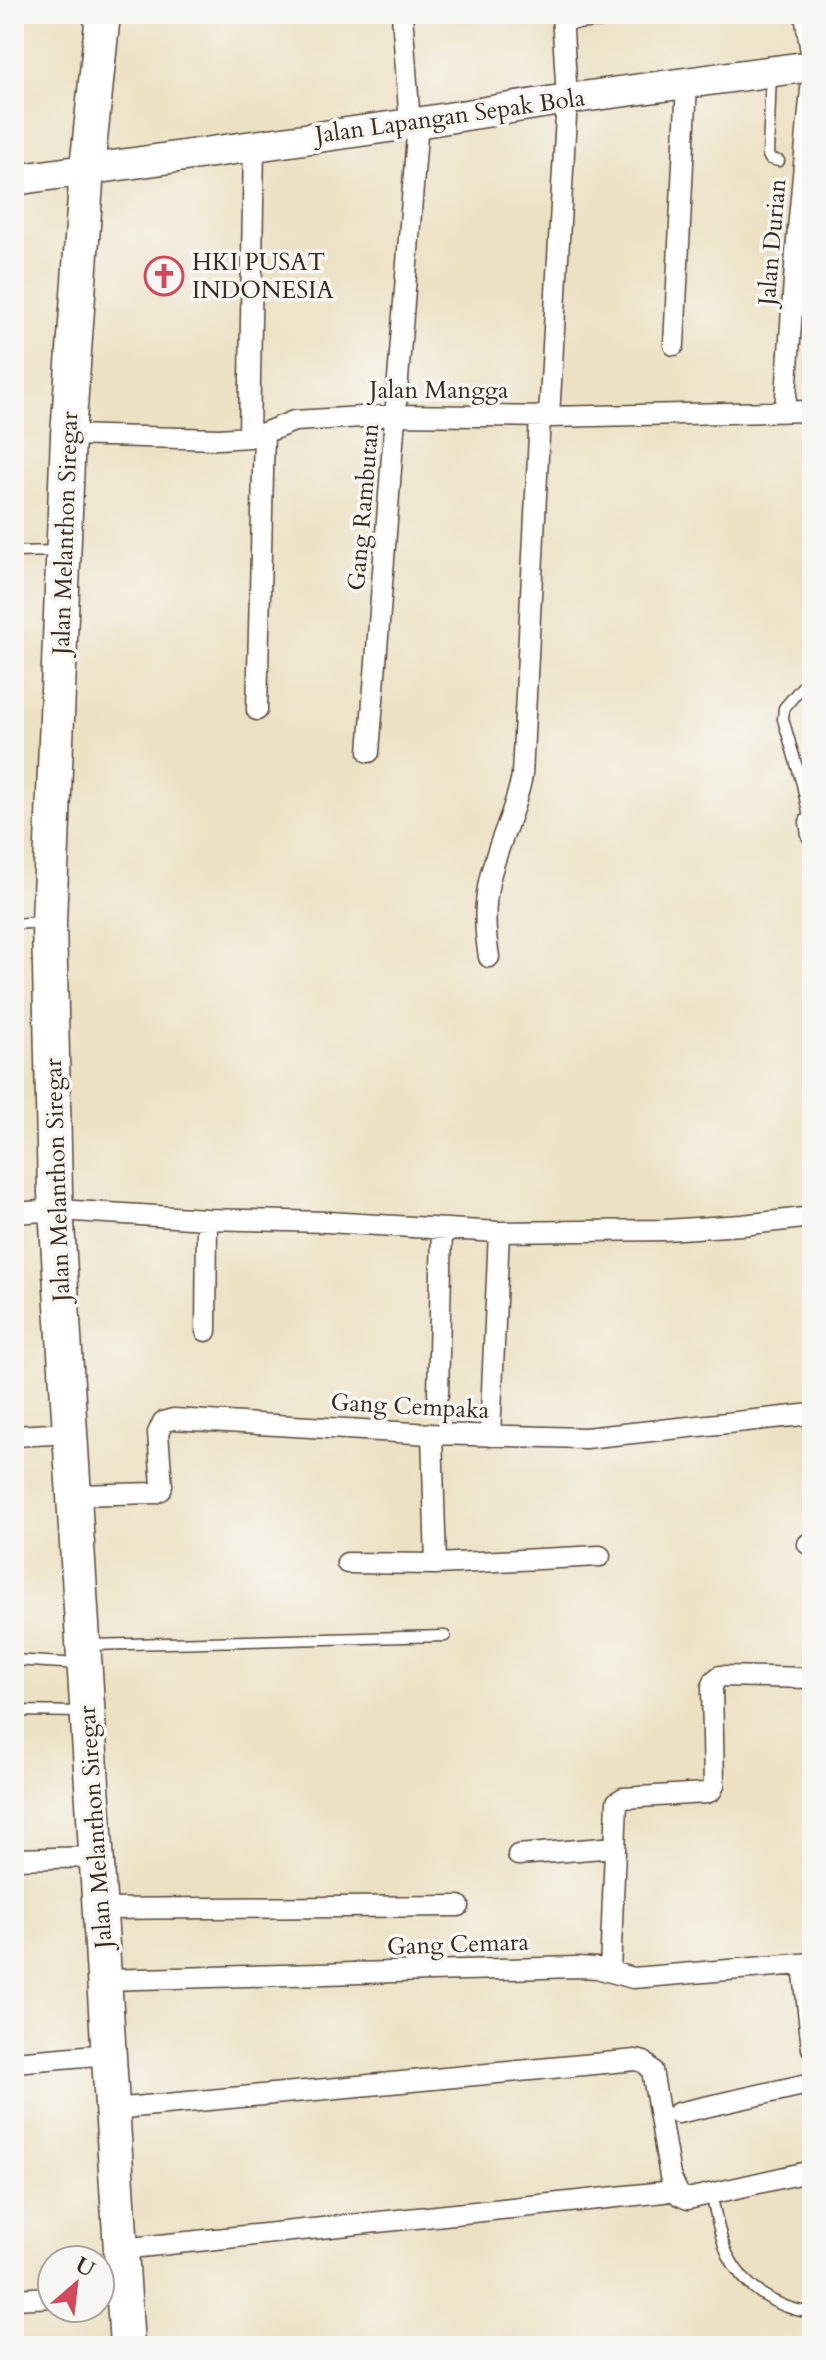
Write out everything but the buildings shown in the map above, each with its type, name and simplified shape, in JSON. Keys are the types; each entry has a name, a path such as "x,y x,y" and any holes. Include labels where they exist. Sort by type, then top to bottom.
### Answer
{"main road":[{"name":"Jalan Melanthon Siregar","path":"103,14 87,169 68,435 49,922 57,1210 121,2249 116,2274"},
{"name":"Jalan Melanthon Siregar","path":"116,2308 127,2346"}],"street":[{"name":"Gang Rambutan","path":"369,752 396,415 414,123 402,14"},
{"path":"805,14 812,59"},
{"path":"489,957 488,887 522,775 567,99 562,20"},
{"name":"Jalan Lapangan Sepak Bola","path":"14,180 812,66"},
{"name":"Jalan Durian","path":"785,411 804,251 812,78"},
{"path":"674,345 687,83"},
{"path":"254,145 257,710"},
{"name":"Jalan Mangga","path":"68,435 219,439 256,435 294,421 396,415 545,417 812,411"},
{"path":"14,1213 57,1210 499,1232 665,1230 812,1217"},
{"path":"206,1331 207,1219"},
{"path":"438,1394 442,1229"},
{"path":"490,1436 499,1232"},
{"name":"Gang Cempaka","path":"74,1495 156,1493 161,1490 158,1433 163,1422 173,1419 432,1434 585,1438 812,1414"},
{"path":"14,1436 71,1433"},
{"path":"432,1434 436,1564"},
{"path":"347,1563 436,1564 600,1556"},
{"path":"610,1971 617,1802 623,1798 711,1791 714,1785 712,1687 720,1676 812,1678"},
{"path":"518,1855 614,1847"},
{"path":"14,1859 97,1857"},
{"path":"100,1909 459,1906"},
{"path":"807,1963 812,2048"},
{"name":"Gang Cemara","path":"104,1980 577,1967 610,1971 633,1978 807,1963"},
{"path":"14,2062 109,2054"},
{"path":"113,2109 636,2060 644,2062 652,2070 670,2176 679,2195 688,2199 812,2171"},
{"path":"678,2113 812,2083"},
{"path":"121,2249 674,2189"},
{"path":"14,2299 36,2298"}],"lane":[{"path":"562,20 644,18"},
{"path":"771,71 768,155 770,159 779,161"},
{"path":"14,552 64,551"},
{"path":"811,826 783,719 784,708 812,675"},
{"path":"14,924 49,922"},
{"path":"14,1660 445,1636"},
{"path":"14,1711 88,1712"},
{"path":"711,2194 727,2253 742,2277 763,2296 795,2311 812,2313"}],"place":[{"name":"HKI PUSAT INDONESIA","path":"164,276"}]}
